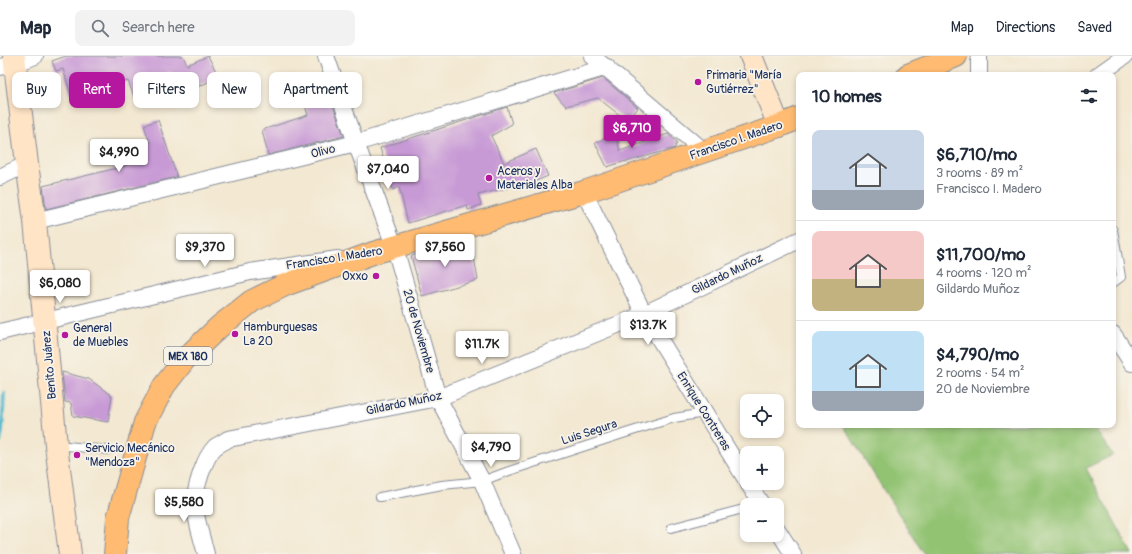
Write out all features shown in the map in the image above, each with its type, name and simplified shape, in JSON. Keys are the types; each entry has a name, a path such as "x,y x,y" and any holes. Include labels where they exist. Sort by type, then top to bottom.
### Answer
{"main road":[{"path":"916,72 956,56"},
{"name":"Francisco I. Madero","path":"373,253 395,248 584,192 796,119"},
{"name":"MEX 180","path":"115,554 118,518 145,422 164,386 185,359 218,327 252,301 285,284 373,253"}],"street":[{"path":"10,62 35,56"},
{"name":"20 de Noviembre","path":"326,56 395,248 438,398 482,481 513,554"},
{"path":"592,56 704,151"},
{"path":"751,56 779,126"},
{"path":"979,56 979,72"},
{"path":"1102,72 1124,56"},
{"name":"Benito Juárez","path":"10,62 35,221 56,445 70,554"},
{"name":"Olivo","path":"35,221 356,143 607,68"},
{"path":"0,177 27,164"},
{"name":"Enrique Contreras","path":"584,192 644,314 740,469"},
{"name":"Gildardo Muñoz","path":"206,554 194,505 196,488 208,457 216,447 228,439 438,398 644,314 796,241"},
{"name":"Francisco I. Madero","path":"0,332 250,272 373,253"},
{"path":"1116,339 1132,363"},
{"path":"784,540 793,554"}],"lane":[{"path":"1116,248 1121,277 1116,281"},
{"name":"Luis Segura","path":"380,497 442,485 482,481 674,418 705,413"},
{"path":"56,445 108,450"},
{"name":"Enrique Contreras","path":"670,528 740,509"}],"green space":[{"path":"845,428 1094,428 1113,455 1086,468 1132,554 924,554"}],"building":[{"path":"66,56 183,56 187,65 208,56 216,72 207,72 207,83 199,86 199,72 133,72 133,94 128,81 125,82 125,72 69,72 69,88 63,69 56,71 52,61"},
{"path":"603,78 638,108 627,121 598,98 566,106 554,93"},
{"path":"507,107 512,124 491,136 504,163 536,149 548,176 518,189 516,186 478,195 481,205 468,210 467,205 408,223 399,187 393,190 380,148"},
{"path":"306,108 334,108 344,136 268,155 262,130 308,115"},
{"path":"158,120 177,177 46,209 43,186 126,166 123,148 150,143 144,125"},
{"path":"615,133 620,151 668,134 677,142 675,148 607,167 595,143"},
{"path":"471,240 478,280 422,296 411,256"},
{"path":"62,372 89,379 112,396 108,422 73,416 71,403 65,402"}],"waterway":[{"path":"0,442 4,393"}],"place":[{"name":"Primaria \"María Gutiérrez\"","path":"698,82"},
{"name":"Aceros y Materiales Alba","path":"489,178"},
{"name":"Oxxo","path":"376,276"},
{"name":"Hamburguesas La 20","path":"235,334"},
{"name":"General de Muebles","path":"65,335"},
{"name":"Servicio Mecánico \"Mendoza\"","path":"77,455"}]}
